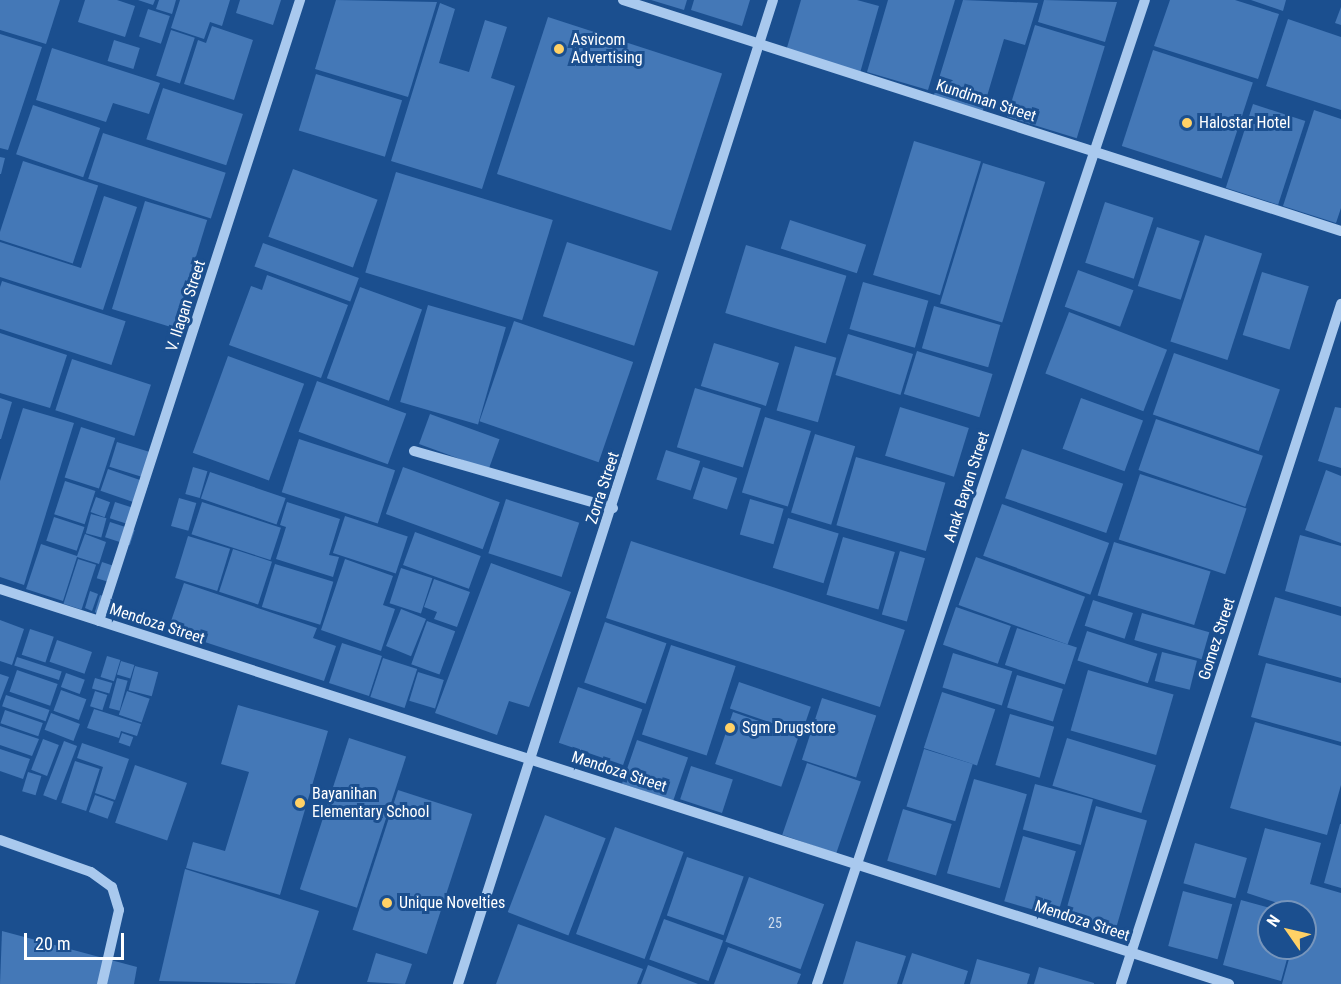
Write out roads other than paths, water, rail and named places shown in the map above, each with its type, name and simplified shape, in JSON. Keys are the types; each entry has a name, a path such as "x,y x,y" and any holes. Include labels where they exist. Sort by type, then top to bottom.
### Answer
{"street":[{"name":"V. Ilagan Street","path":"99,621 300,0"},
{"name":"Kundiman Street","path":"623,0 1341,231"},
{"name":"Zorra Street","path":"458,984 613,508 772,0"},
{"name":"Anak Bayan Street","path":"817,984 1145,0"},
{"name":"Gomez Street","path":"1121,984 1341,304"},
{"path":"414,451 613,508"},
{"name":"Mendoza Street","path":"0,589 1229,984"},
{"path":"0,840 92,872 112,887 119,910 102,984"}],"place":[{"name":"Asvicom Advertising","path":"559,49"},
{"name":"Halostar Hotel","path":"1187,123"},
{"name":"Sgm Drugstore","path":"730,728"},
{"name":"Bayanihan Elementary School","path":"300,803"},
{"name":"Unique Novelties","path":"387,903"}]}
